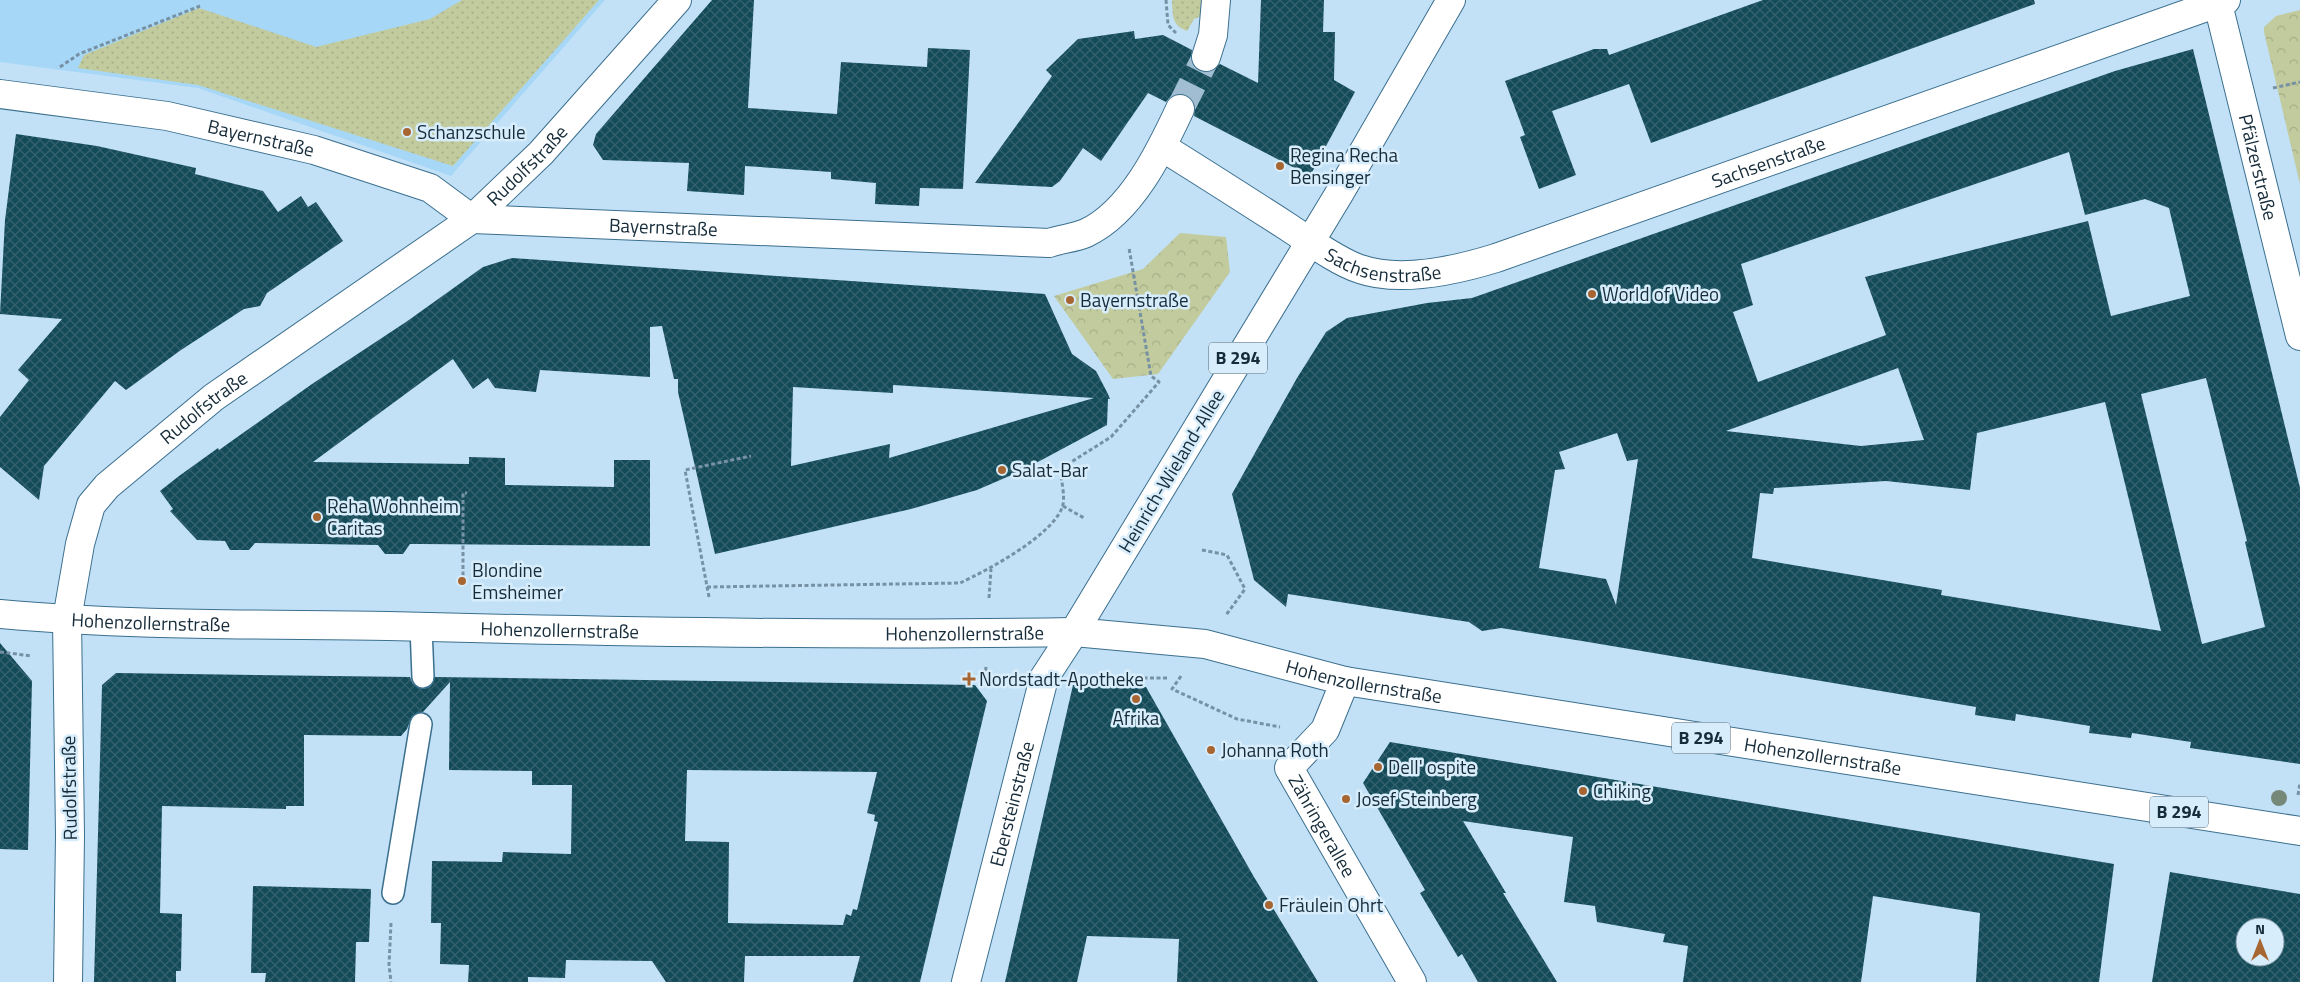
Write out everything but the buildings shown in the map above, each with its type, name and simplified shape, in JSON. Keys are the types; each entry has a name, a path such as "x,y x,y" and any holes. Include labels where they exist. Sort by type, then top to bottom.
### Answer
{"street":[{"name":"Rudolfstraße","path":"68,982 70,835 67,619 80,544 91,505 107,486 214,398 472,219 541,152 677,0"},
{"path":"1206,56 1213,35 1216,0"},
{"name":"Heinrich-Wieland-Allee","path":"1074,632 1309,241 1451,0"},
{"name":"Sachsenstraße","path":"1309,241 1360,269 1381,273 1438,272 1468,266 1496,258 2220,1"},
{"name":"Pfälzerstraße","path":"2220,1 2300,336"},
{"name":"Bayernstraße","path":"8,95 167,116 314,150 430,188 472,219 1049,242 1086,233 1122,208 1162,147 1180,109"},
{"path":"1162,147 1309,241"},
{"name":"Hohenzollernstraße","path":"0,614 67,619 716,632 1074,632 1205,644 1344,682 2300,831"},
{"name":"Ebersteinstraße","path":"966,982 1044,678 1074,632"},
{"name":"Zähringerallee","path":"1344,682 1325,730 1289,768 1412,982"}],"lane":[{"path":"421,627 423,677"},
{"path":"393,893 421,724"}],"path":[{"path":"8,95 79,54 200,6"},
{"path":"2278,87 2300,82"},
{"path":"707,587 960,583 991,569 1051,525 1063,506 1060,469 1111,437 1160,382 1151,376 1131,261"},
{"path":"716,632 685,470 751,456"},
{"path":"463,582 463,493 467,493"},
{"path":"1063,506 1084,518"},
{"path":"1202,550 1227,555 1245,589 1172,689 1237,719 1272,726 1325,730"},
{"path":"1044,678 1180,678"},
{"path":"2298,795 2300,783"},
{"path":"392,982 389,966 393,893"}],"shaded area":[{"name":"Schanzschule","path":"0,0 605,0 451,176 198,88 0,62"}],"green space":[{"name":"Schanzschule","path":"462,0 599,0 453,166 198,85 78,68 84,55 199,8 316,47 430,19"},
{"path":"1172,0 1203,0 1204,15 1194,19 1187,31 1182,29 1175,23"},
{"path":"2300,10 2300,184 2264,27 2276,16"},
{"path":"1180,233 1226,237 1230,272 1158,374 1113,379 1054,296 1143,269"}],"tunnel":[{"path":"1180,109 1206,57"}],"place":[{"name":"Schanzschule","path":"407,132"},
{"name":"Regina Recha Bensinger","path":"1280,166"},
{"name":"World of Video","path":"1592,294"},
{"name":"Bayernstraße","path":"1070,300"},
{"name":"Salat-Bar","path":"1002,470"},
{"name":"Reha Wohnheim Caritas","path":"317,517"},
{"name":"Blondine Emsheimer","path":"462,581"},
{"name":"Nordstadt-Apotheke","path":"969,679"},
{"name":"Afrika","path":"1136,699"},
{"name":"Johanna Roth","path":"1211,750"},
{"name":"Dell' ospite","path":"1378,767"},
{"name":"Chiking","path":"1583,791"},
{"name":"Josef Steinberg","path":"1346,799"},
{"name":"Fräulein Ohrt","path":"1269,905"}]}
